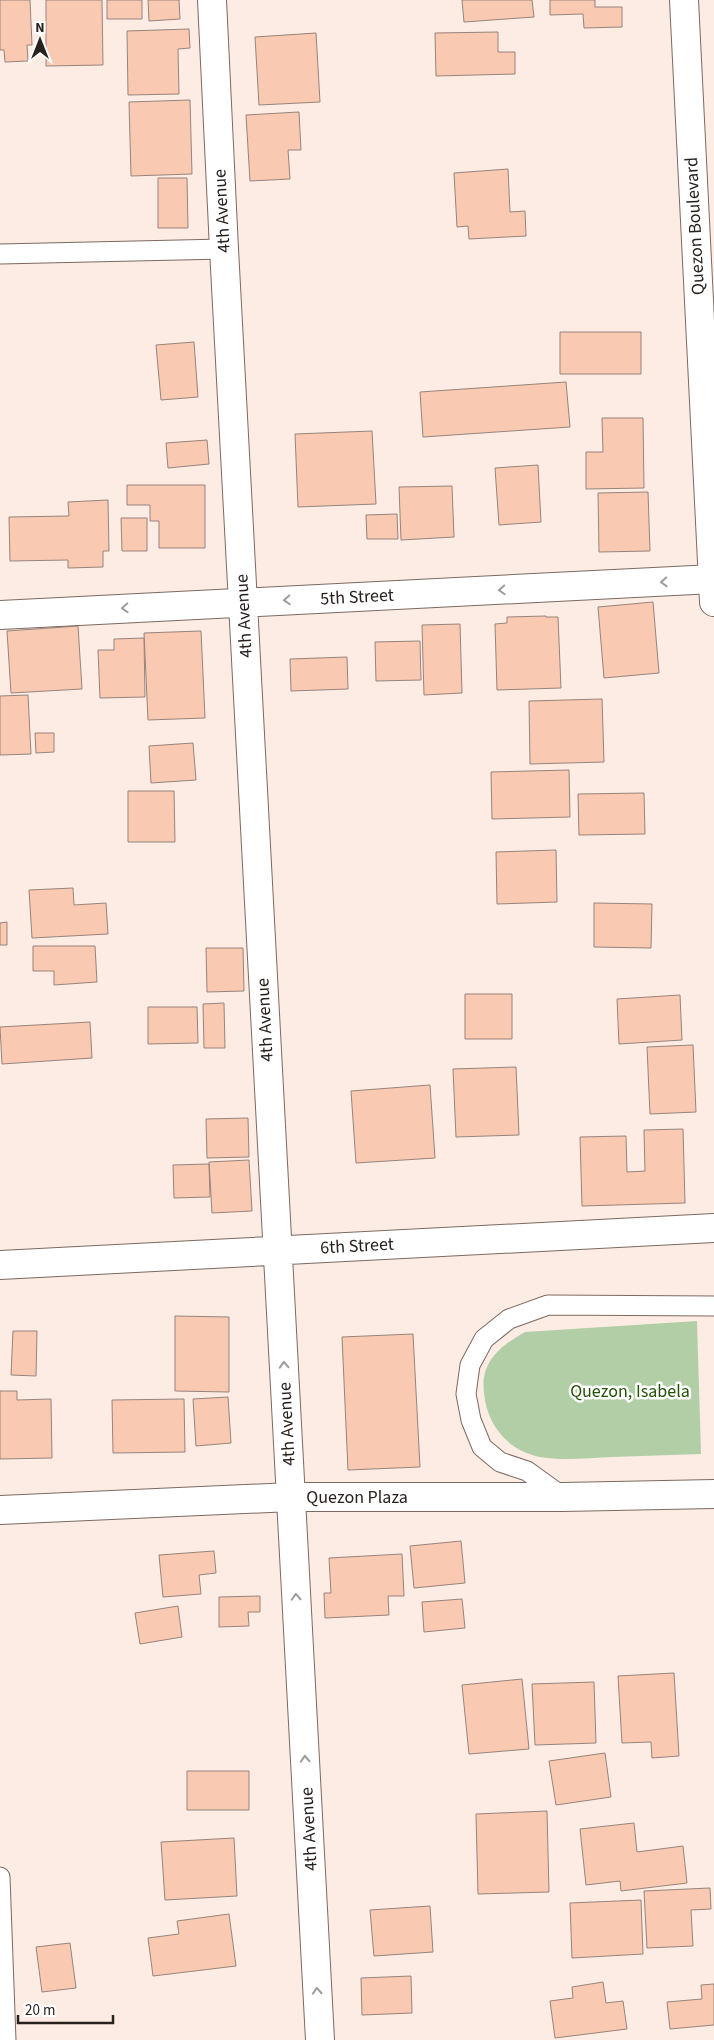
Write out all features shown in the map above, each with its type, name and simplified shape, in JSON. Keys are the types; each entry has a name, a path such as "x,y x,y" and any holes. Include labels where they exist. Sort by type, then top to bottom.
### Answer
{"main road":[{"name":"4th Avenue","path":"212,0 320,2040"},
{"name":"Quezon Boulevard","path":"684,0 714,587"},
{"name":"5th Street","path":"0,615 243,602 714,587"},
{"name":"6th Street","path":"0,1265 714,1228"},
{"name":"Quezon Plaza","path":"0,1510 291,1497 563,1497 714,1494"}],"lane":[{"path":"0,254 224,249"},
{"path":"563,1497 527,1471 500,1462 482,1447 470,1420 466,1394 470,1365 484,1339 509,1319 548,1305 714,1306"},
{"path":"0,1876 6,2040"}],"green space":[{"name":"Quezon, Isabela","path":"697,1321 701,1454 576,1459 540,1457 528,1454 509,1442 494,1425 489,1416 484,1393 485,1372 500,1349 525,1332"}],"building":[{"path":"0,0 30,0 32,45 27,45 28,61 5,62 4,50 0,50"},
{"path":"46,0 102,0 103,65 46,66"},
{"path":"107,0 142,0 142,19 107,19"},
{"path":"148,0 179,0 180,19 149,21"},
{"path":"462,0 532,0 534,17 464,22"},
{"path":"550,0 595,0 595,7 622,7 622,27 584,28 583,14 550,15"},
{"path":"189,29 190,48 178,49 179,94 128,95 127,31"},
{"path":"498,32 498,52 515,52 515,74 436,76 435,33"},
{"path":"316,33 320,102 259,105 255,37"},
{"path":"190,100 192,174 131,176 129,102"},
{"path":"299,112 301,150 288,150 290,179 250,181 246,115"},
{"path":"508,169 510,212 525,211 526,236 469,239 468,226 457,227 454,173"},
{"path":"158,178 187,178 188,228 158,228"},
{"path":"560,332 641,332 641,374 560,374"},
{"path":"194,342 198,397 161,400 156,345"},
{"path":"566,382 570,427 423,437 420,392"},
{"path":"602,418 643,418 644,488 586,489 586,452 603,452"},
{"path":"372,431 376,504 298,507 295,434"},
{"path":"207,440 209,464 168,468 166,443"},
{"path":"538,465 541,522 499,525 495,468"},
{"path":"127,485 205,485 205,548 159,548 159,521 150,521 150,505 127,505"},
{"path":"452,486 454,537 401,540 399,487"},
{"path":"648,492 650,551 599,552 598,493"},
{"path":"108,500 109,551 103,551 103,567 68,568 68,560 10,561 9,517 69,516 68,502"},
{"path":"397,514 398,539 367,539 366,515"},
{"path":"121,518 147,518 147,551 122,551"},
{"path":"653,602 659,673 604,678 598,607"},
{"path":"507,617 558,617 561,688 497,690 495,624 507,623"},
{"path":"460,624 462,693 424,695 422,625"},
{"path":"78,626 82,689 11,693 7,631"},
{"path":"201,631 205,718 148,720 144,633"},
{"path":"144,638 145,697 100,698 98,650 114,650 114,639"},
{"path":"420,641 421,680 376,681 375,642"},
{"path":"347,657 348,689 291,691 290,659"},
{"path":"28,695 31,754 0,755 0,696"},
{"path":"602,699 604,762 530,764 529,701"},
{"path":"35,733 54,733 54,752 36,753"},
{"path":"193,743 196,780 151,783 149,746"},
{"path":"569,770 570,817 492,819 491,772"},
{"path":"128,791 174,791 175,842 128,842"},
{"path":"644,793 645,834 579,835 578,794"},
{"path":"556,850 557,902 497,904 496,852"},
{"path":"73,888 74,905 106,903 108,934 32,938 29,890"},
{"path":"594,903 652,904 651,948 594,947"},
{"path":"7,922 7,945 0,945 0,923"},
{"path":"33,946 95,946 97,982 54,985 54,971 33,971"},
{"path":"206,948 243,948 244,991 207,992"},
{"path":"465,994 512,994 512,1039 465,1039"},
{"path":"680,995 682,1040 619,1044 617,999"},
{"path":"224,1003 225,1048 204,1048 203,1004"},
{"path":"148,1007 197,1007 198,1043 148,1044"},
{"path":"90,1022 92,1058 2,1064 0,1027"},
{"path":"693,1045 696,1112 650,1114 647,1047"},
{"path":"516,1067 519,1135 456,1137 453,1069"},
{"path":"430,1085 435,1158 356,1163 351,1091"},
{"path":"248,1118 249,1157 207,1158 206,1119"},
{"path":"683,1129 685,1203 582,1206 580,1137 626,1136 627,1172 645,1171 644,1130"},
{"path":"249,1160 252,1211 212,1213 209,1162"},
{"path":"209,1164 210,1197 174,1198 173,1165"},
{"path":"175,1316 229,1317 229,1392 175,1391"},
{"path":"13,1331 37,1331 36,1376 11,1375"},
{"path":"413,1334 420,1467 348,1470 342,1337"},
{"path":"0,1391 17,1391 17,1400 51,1399 52,1458 0,1459"},
{"path":"228,1397 231,1443 196,1446 193,1399"},
{"path":"184,1399 185,1452 113,1453 112,1400"},
{"path":"461,1541 465,1583 414,1588 410,1546"},
{"path":"214,1551 216,1573 199,1575 201,1594 163,1597 159,1555"},
{"path":"402,1554 404,1596 388,1596 389,1615 325,1618 324,1593 331,1593 329,1558"},
{"path":"260,1596 260,1612 248,1612 249,1626 219,1627 219,1597"},
{"path":"462,1599 465,1628 424,1632 422,1602"},
{"path":"178,1606 182,1637 140,1644 135,1613"},
{"path":"674,1673 679,1756 652,1758 651,1742 622,1743 618,1676"},
{"path":"522,1679 529,1749 469,1754 462,1685"},
{"path":"594,1682 596,1743 535,1745 532,1684"},
{"path":"605,1753 611,1797 556,1805 549,1761"},
{"path":"187,1771 249,1771 249,1810 187,1810"},
{"path":"547,1811 549,1892 478,1894 476,1814"},
{"path":"634,1823 637,1852 683,1846 687,1883 621,1891 620,1881 586,1885 580,1829"},
{"path":"234,1838 237,1896 165,1900 161,1842"},
{"path":"710,1888 711,1909 691,1910 693,1946 647,1948 644,1891"},
{"path":"641,1900 643,1954 572,1958 570,1903"},
{"path":"430,1906 433,1952 374,1956 370,1910"},
{"path":"229,1914 236,1966 153,1976 148,1938 179,1934 177,1921"},
{"path":"70,1943 76,1988 42,1992 36,1947"},
{"path":"411,1976 412,2013 362,2015 361,1978"},
{"path":"603,1982 606,2003 623,2001 627,2029 555,2038 550,2001 573,1998 572,1987"},
{"path":"714,1984 714,2025 670,2029 667,2002 702,1999 701,1985"}]}
